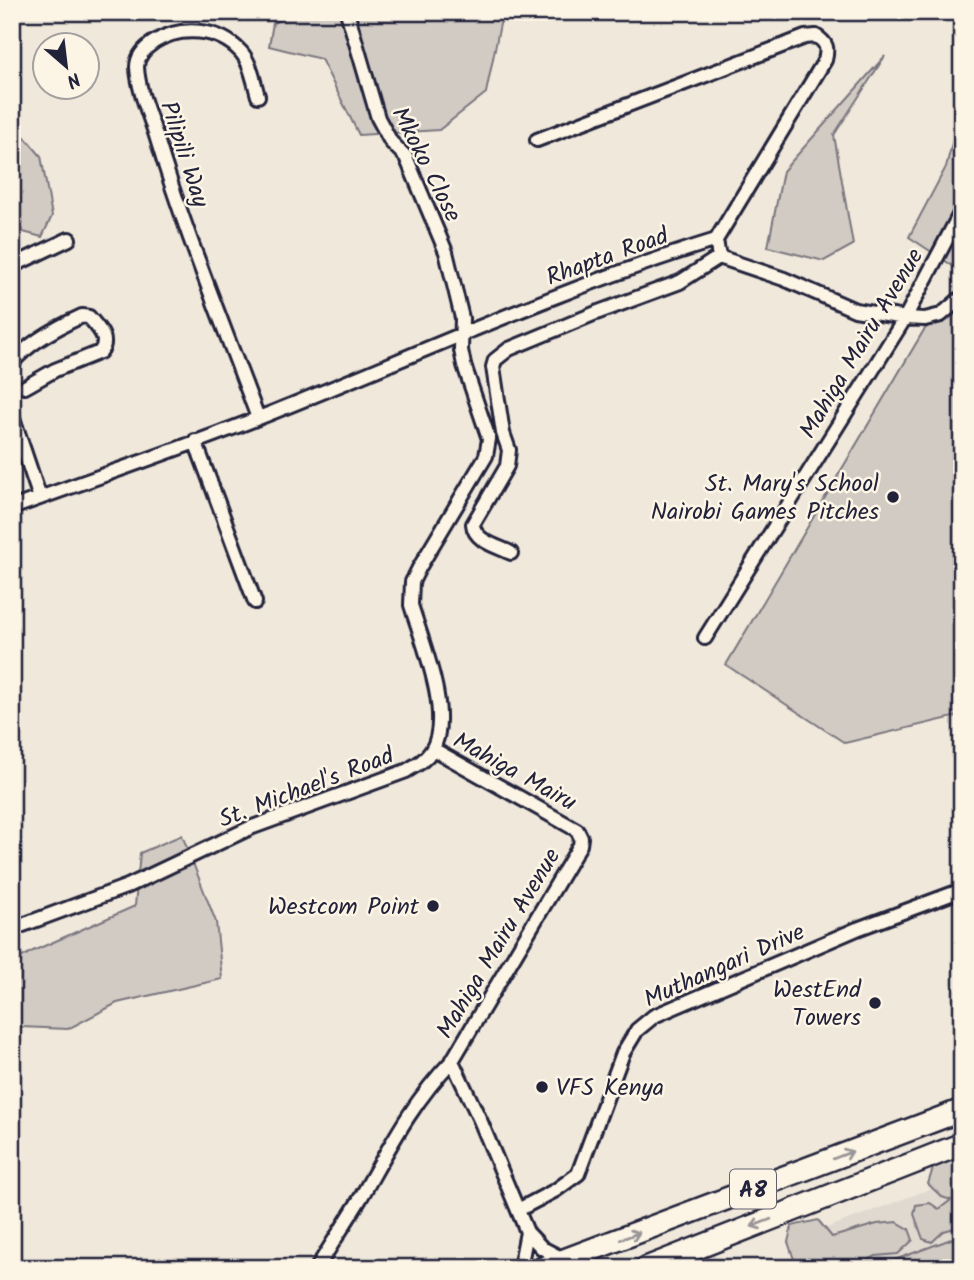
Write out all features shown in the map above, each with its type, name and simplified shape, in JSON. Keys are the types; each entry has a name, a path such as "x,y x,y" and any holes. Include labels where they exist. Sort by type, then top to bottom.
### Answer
{"highway":[{"name":"A8","path":"543,1268 962,1111"},
{"name":"A8","path":"646,1268 962,1144"}],"street":[{"name":"Mkoko Close","path":"347,12 379,118 391,142 406,158 446,252 460,304 463,335"},
{"name":"Pilipili Way","path":"258,96 243,54 226,40 212,34 197,30 165,35 146,47 138,58 138,77 163,160 258,418"},
{"path":"537,140 804,37 816,36 824,41 828,50 825,60 716,240 719,257"},
{"name":"Mahiga Mairu Avenue","path":"705,638 905,318 962,210"},
{"path":"12,266 69,239"},
{"name":"Rhapta Road","path":"12,508 258,418 528,307 656,258 716,240"},
{"path":"719,257 784,279 855,310 925,319 941,315 962,297"},
{"path":"510,553 474,532 474,524 510,456 503,432 493,368 495,360 509,349 680,282 719,257"},
{"path":"12,363 37,341 82,316 89,317 100,329 105,341 100,352 55,370 25,387"},
{"path":"433,749 439,718 436,688 411,605 411,589 419,568 489,448 489,439 464,365 461,350 463,335"},
{"path":"12,415 40,498"},
{"path":"195,440 254,602"},
{"name":"Mahiga Mairu","path":"433,749 577,830"},
{"name":"St. Michael's Road","path":"12,929 128,886 250,828 406,771 422,762 433,749"},
{"name":"Mahiga Mairu Avenue","path":"527,1232 452,1061 580,845 581,838 577,830"},
{"name":"Muthangari Drive","path":"518,1210 556,1190 578,1174 623,1053 637,1030 654,1016 857,929 962,890"},
{"path":"317,1268 411,1108 452,1061"},
{"path":"527,1232 542,1248 565,1260"},
{"path":"520,1268 527,1232"}],"shaded area":[{"path":"296,12 506,12 500,24 486,93 439,130 359,135 321,59 269,46 273,23"},
{"path":"885,56 834,135 853,245 824,261 768,247 783,171"},
{"path":"962,104 962,272 909,237 946,167"},
{"path":"12,122 41,156 52,216 42,237 23,232 15,184 12,184"},
{"name":"St. Mary's School Nairobi Games Pitches","path":"962,295 962,715 845,743 726,665 924,330"},
{"path":"182,835 216,922 222,979 117,1003 68,1029 21,1027 12,1034 12,963 135,906 140,853"},
{"path":"962,1157 962,1226 944,1231 932,1242 923,1239 914,1214 916,1205 930,1203 939,1209 951,1200 942,1197 928,1184 934,1165"},
{"path":"962,1177 962,1268 802,1268 792,1241"},
{"path":"818,1220 832,1237 877,1224 897,1222 909,1229 913,1240 898,1254 876,1256 852,1268 797,1268 788,1242 792,1226"},
{"path":"962,1235 962,1268 873,1268"}],"place":[{"name":"St. Mary's School Nairobi Games Pitches","path":"893,497"},
{"name":"Westcom Point","path":"433,906"},
{"name":"WestEnd Towers","path":"875,1003"},
{"name":"VFS Kenya","path":"542,1087"}]}
